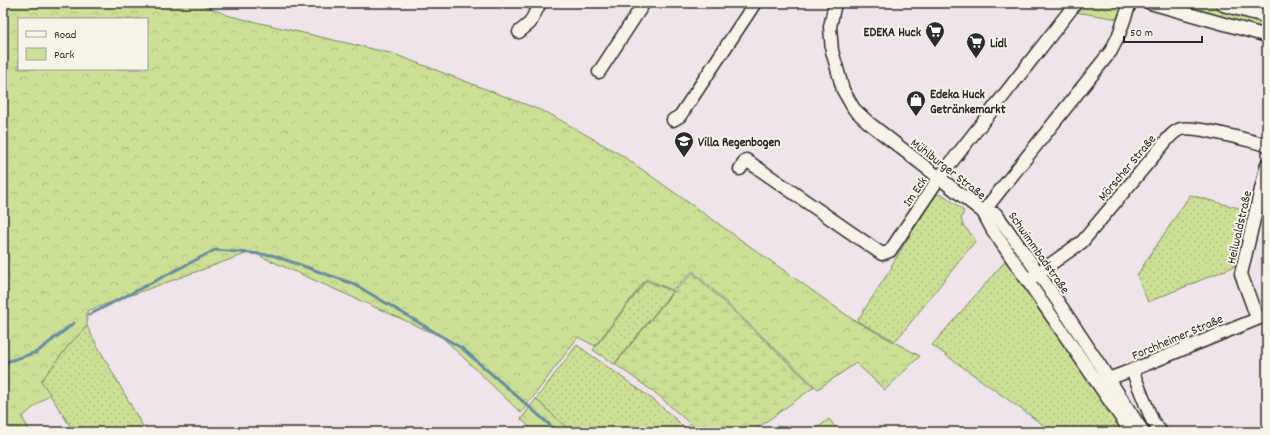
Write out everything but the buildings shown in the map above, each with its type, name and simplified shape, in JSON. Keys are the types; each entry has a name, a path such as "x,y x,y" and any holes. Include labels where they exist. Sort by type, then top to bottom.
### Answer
{"street":[{"path":"519,32 530,23 540,3"},
{"path":"599,72 644,3"},
{"path":"673,120 680,116 755,3"},
{"name":"Mühlburger Straße","path":"835,3 830,27 832,51 843,90 854,109 869,123 983,212 992,229 1028,280 1103,381 1131,432"},
{"name":"Im Eck","path":"740,169 746,160 882,254 890,251 939,178 1076,3"},
{"path":"983,212 1111,51 1118,37 1130,3"},
{"path":"1150,3 1267,36"},
{"path":"1226,3 1267,14"},
{"name":"Mörscher Straße","path":"1028,280 1082,242 1162,146 1172,135 1181,129 1198,129 1267,145"},
{"name":"Heilwaldstraße","path":"1262,316 1241,274 1242,264 1267,164"},
{"name":"Schwimmbadstraße","path":"983,212 996,214 1038,272 1103,381 1143,432"},
{"name":"Forchheimer Straße","path":"1103,381 1262,316"},
{"path":"1132,370 1152,420 1161,432"}],"green space":[{"path":"3,3 197,3 230,16 394,54 548,113 623,156 855,321 920,356 885,390 856,363 818,389 693,271 672,290 646,279 595,346 578,337 521,413 442,337 251,252 87,311 87,326 69,345 41,381 50,394 22,417 30,432 3,432"},
{"path":"1083,3 1118,3 1121,8 1119,19 1075,12"},
{"path":"1165,3 1199,3 1267,22 1267,31"},
{"path":"937,194 945,196 964,211 961,218 963,225 976,240 895,341 857,321"},
{"path":"1190,195 1246,210 1237,240 1235,266 1148,302 1137,275"},
{"path":"1008,258 1123,432 1053,432 932,345"},
{"path":"693,273 814,387 752,432 699,432 658,395 615,364 674,291"},
{"path":"646,281 673,291 614,364 593,350"},
{"path":"87,326 146,432 74,432 41,381 69,345"},
{"path":"577,345 655,401 690,432 571,432 536,399"},
{"path":"536,399 571,432 535,432 521,419"},
{"path":"829,419 839,432 812,432"}],"waterway":[{"path":"89,315 215,250 272,255 354,284 463,349 558,432"},
{"path":"3,363 37,352 74,323"}],"place":[{"name":"EDEKA Huck","path":"935,48"},
{"name":"Lidl","path":"976,59"},
{"name":"Edeka Huck Getränkemarkt","path":"916,117"},
{"name":"Villa Regenbogen","path":"684,158"}]}
